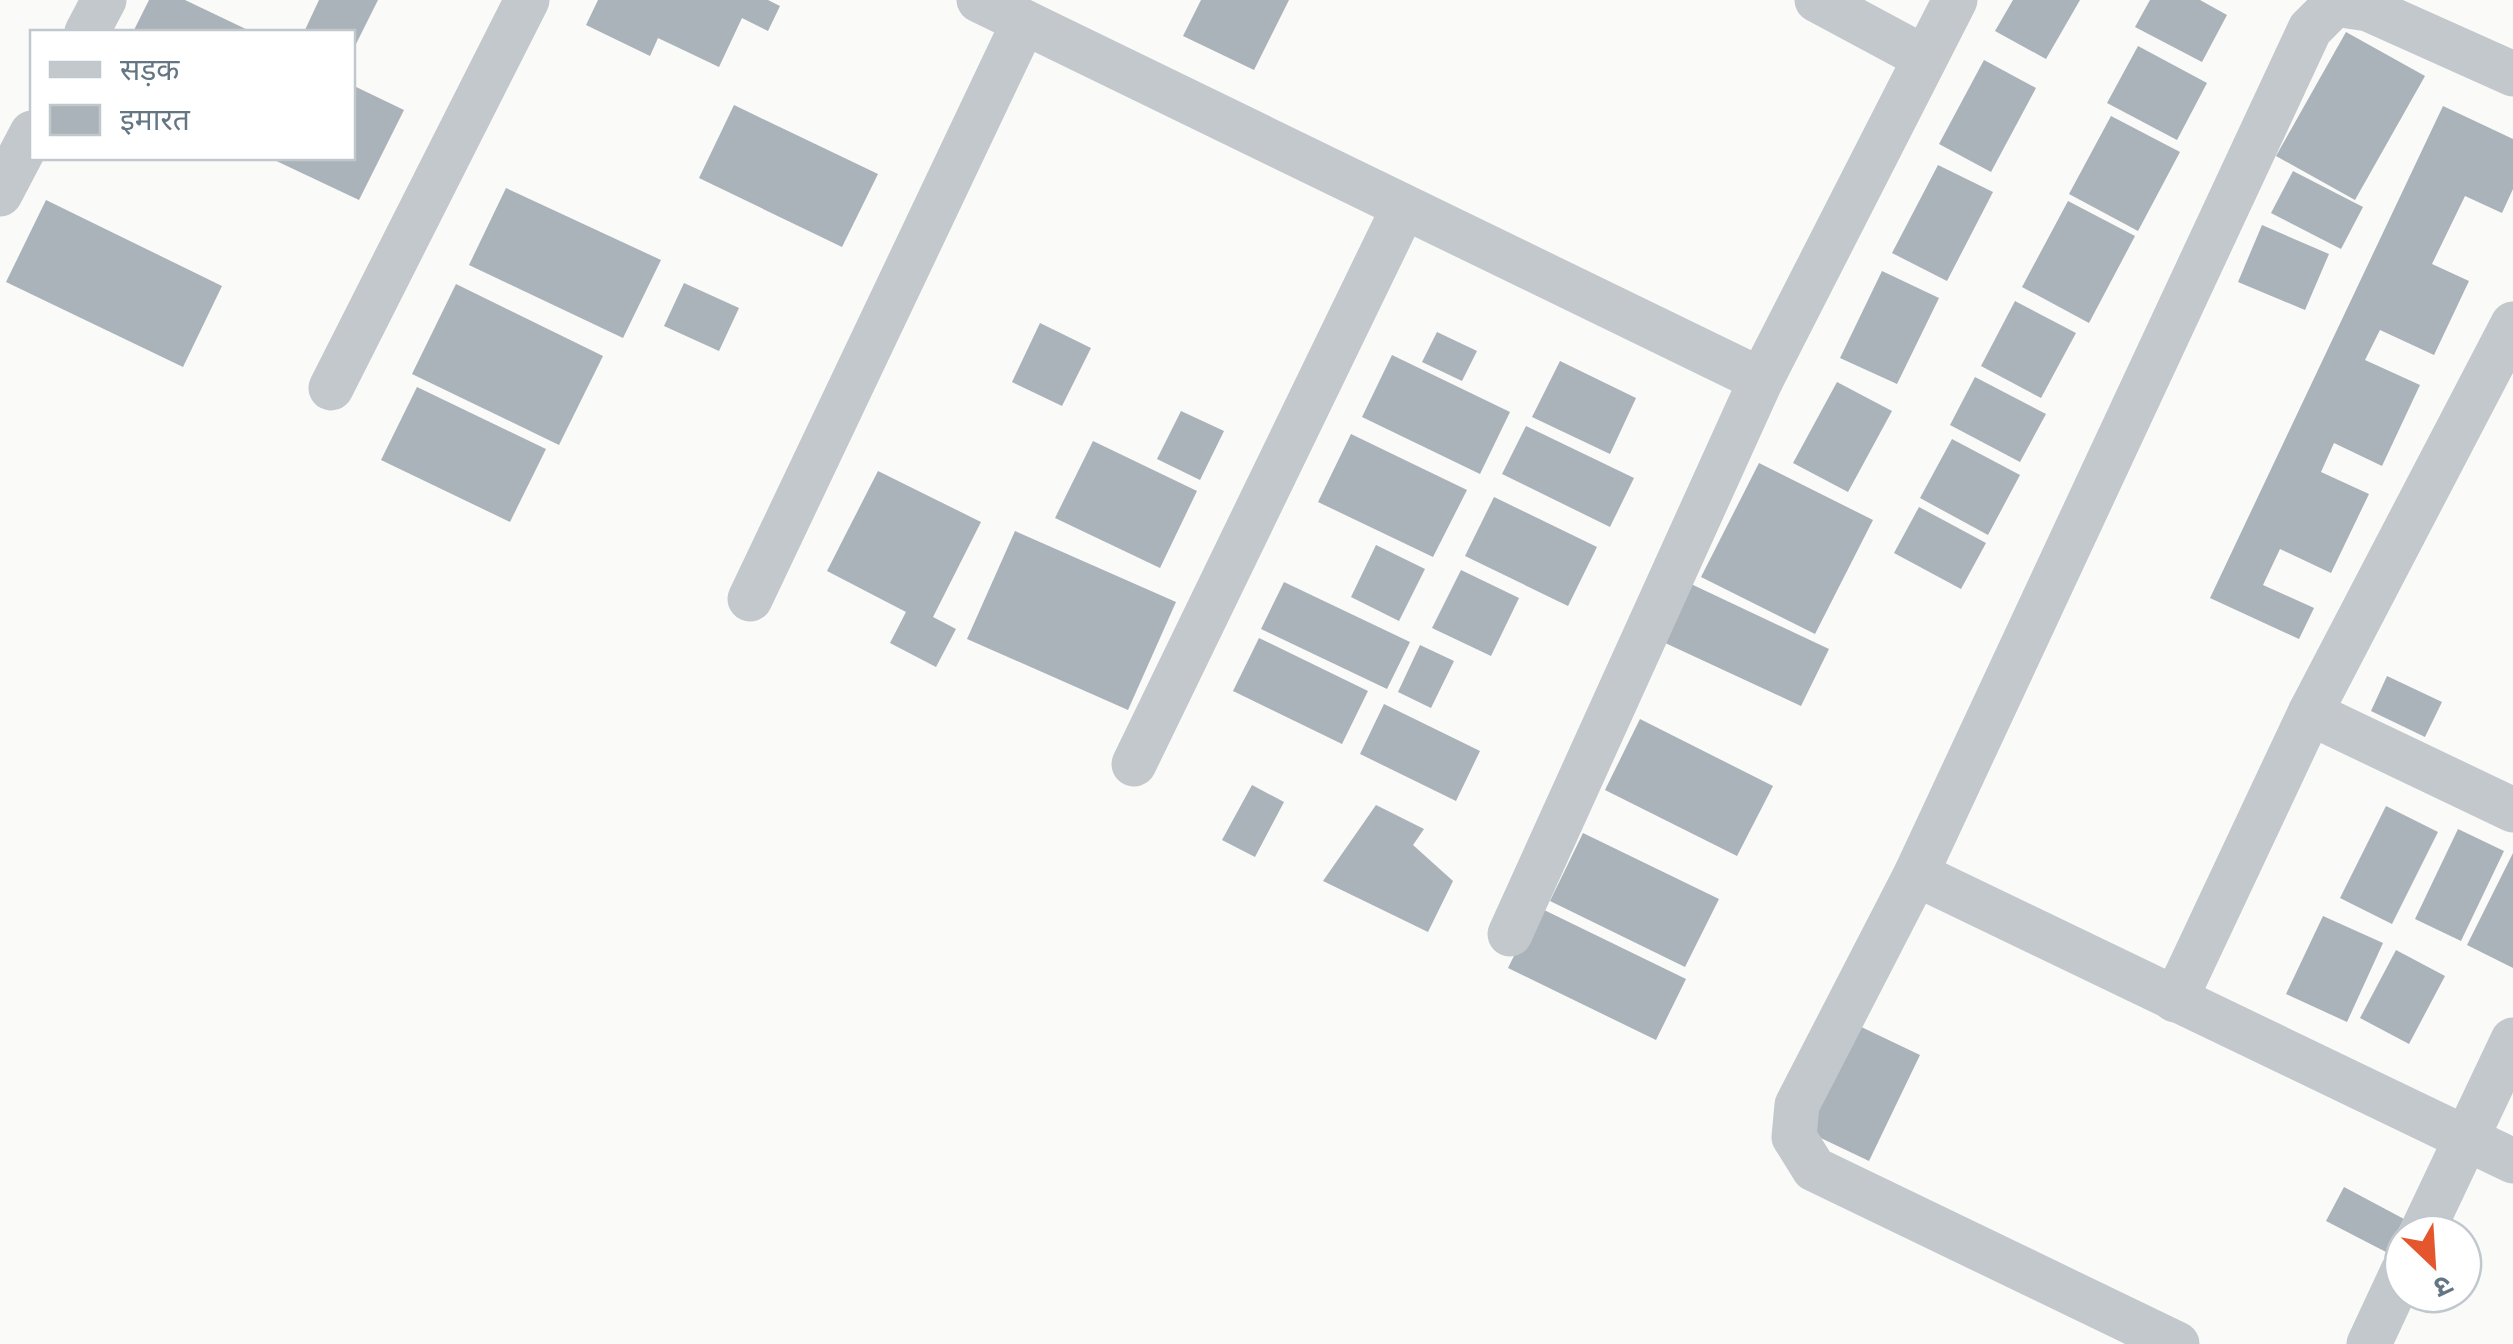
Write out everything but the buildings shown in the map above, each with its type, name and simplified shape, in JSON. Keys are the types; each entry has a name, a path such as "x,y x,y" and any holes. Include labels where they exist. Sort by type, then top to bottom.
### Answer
{"street":[{"path":"88,30 104,0"},
{"path":"332,388 526,0"},
{"path":"980,0 1761,380"},
{"path":"1817,0 1924,58"},
{"path":"1510,934 1761,380 1955,0"},
{"path":"2177,1344 1814,1169 1794,1136 1797,1105 1916,874 2310,29 2334,4 2368,9 2513,74"},
{"path":"750,599 1024,22"},
{"path":"0,194 30,138"},
{"path":"1134,764 1404,206"},
{"path":"2175,1000 2310,713 2513,324"},
{"path":"2310,713 2513,810"},
{"path":"1916,874 2513,1161"},
{"path":"2430,1214 2513,1040"},
{"path":"2368,1344 2383,1313"}]}
